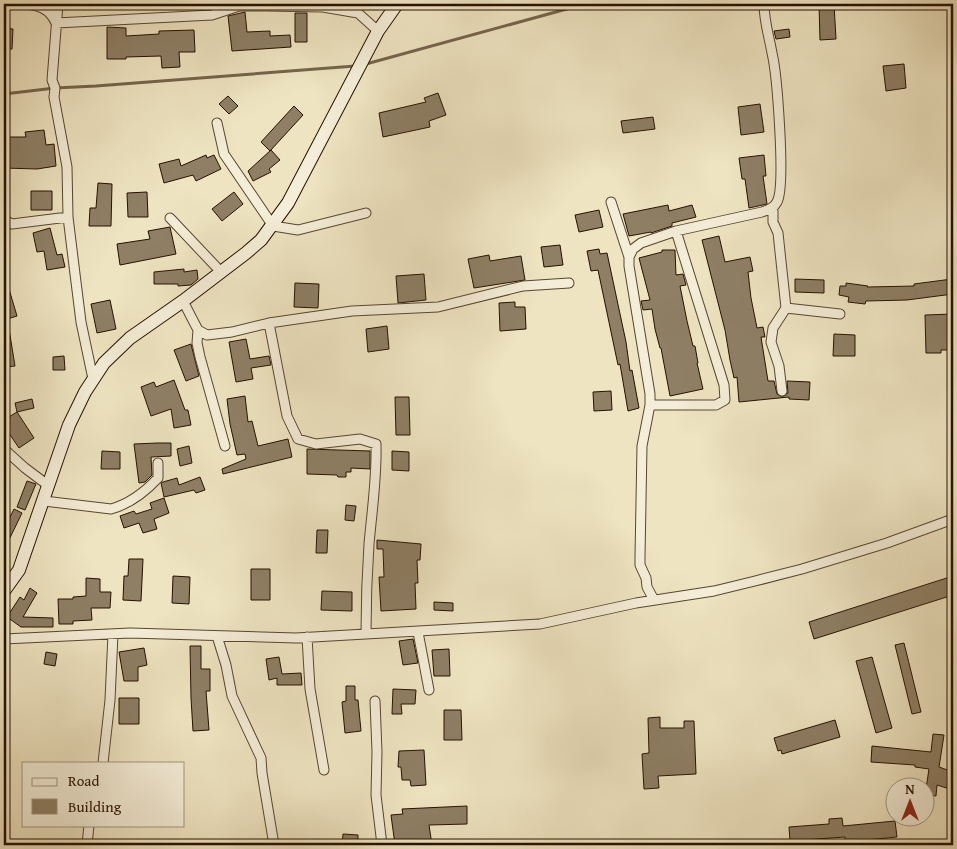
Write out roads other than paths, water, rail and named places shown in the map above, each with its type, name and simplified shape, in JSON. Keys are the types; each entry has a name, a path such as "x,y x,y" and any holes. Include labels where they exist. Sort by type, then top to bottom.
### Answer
{"main road":[{"path":"4,591 19,570 69,425 93,379 104,363 130,338 221,272 261,240 273,226 288,204 378,31 397,4"}],"street":[{"path":"24,4 47,10 56,23"},
{"path":"58,4 52,80 55,88 54,97 67,167 68,216 81,322 93,379"},
{"path":"629,257 633,249 641,243 676,231 762,212 777,204 781,192 780,141 775,72 764,19 764,4"},
{"path":"56,23 212,15 240,6 323,7 358,13 378,31"},
{"path":"217,123 224,154 273,226 298,230 366,212"},
{"path":"611,202 629,257 650,394 650,405 642,446 640,565 654,600"},
{"path":"773,207 773,222 778,233 786,308 773,328 771,342 779,366 782,391"},
{"path":"4,220 12,224 68,216"},
{"path":"170,218 221,272"},
{"path":"650,405 716,405 725,400 724,385 676,231"},
{"path":"198,330 207,335 232,332 269,323 352,311 438,307 523,286 569,283"},
{"path":"183,301 198,330 197,343 200,357 225,446"},
{"path":"786,308 840,314"},
{"path":"269,323 287,416 298,439 316,444 360,439 376,444 377,474 369,553 366,633"},
{"path":"4,449 49,486"},
{"path":"44,501 111,509 124,505 153,484 158,478 158,463"},
{"path":"4,639 112,634 308,637 540,624 654,600 714,591 802,569 887,543 953,519"},
{"path":"418,632 429,690"},
{"path":"103,762 110,700 112,634"},
{"path":"216,636 226,665 232,696 261,758 274,845"},
{"path":"308,637 310,689 324,770"},
{"path":"376,701 378,752 376,795 382,845"},
{"path":"87,845 89,826"}],"waterway":[{"path":"366,64 585,4"},
{"path":"4,94 55,88 355,66"}]}
